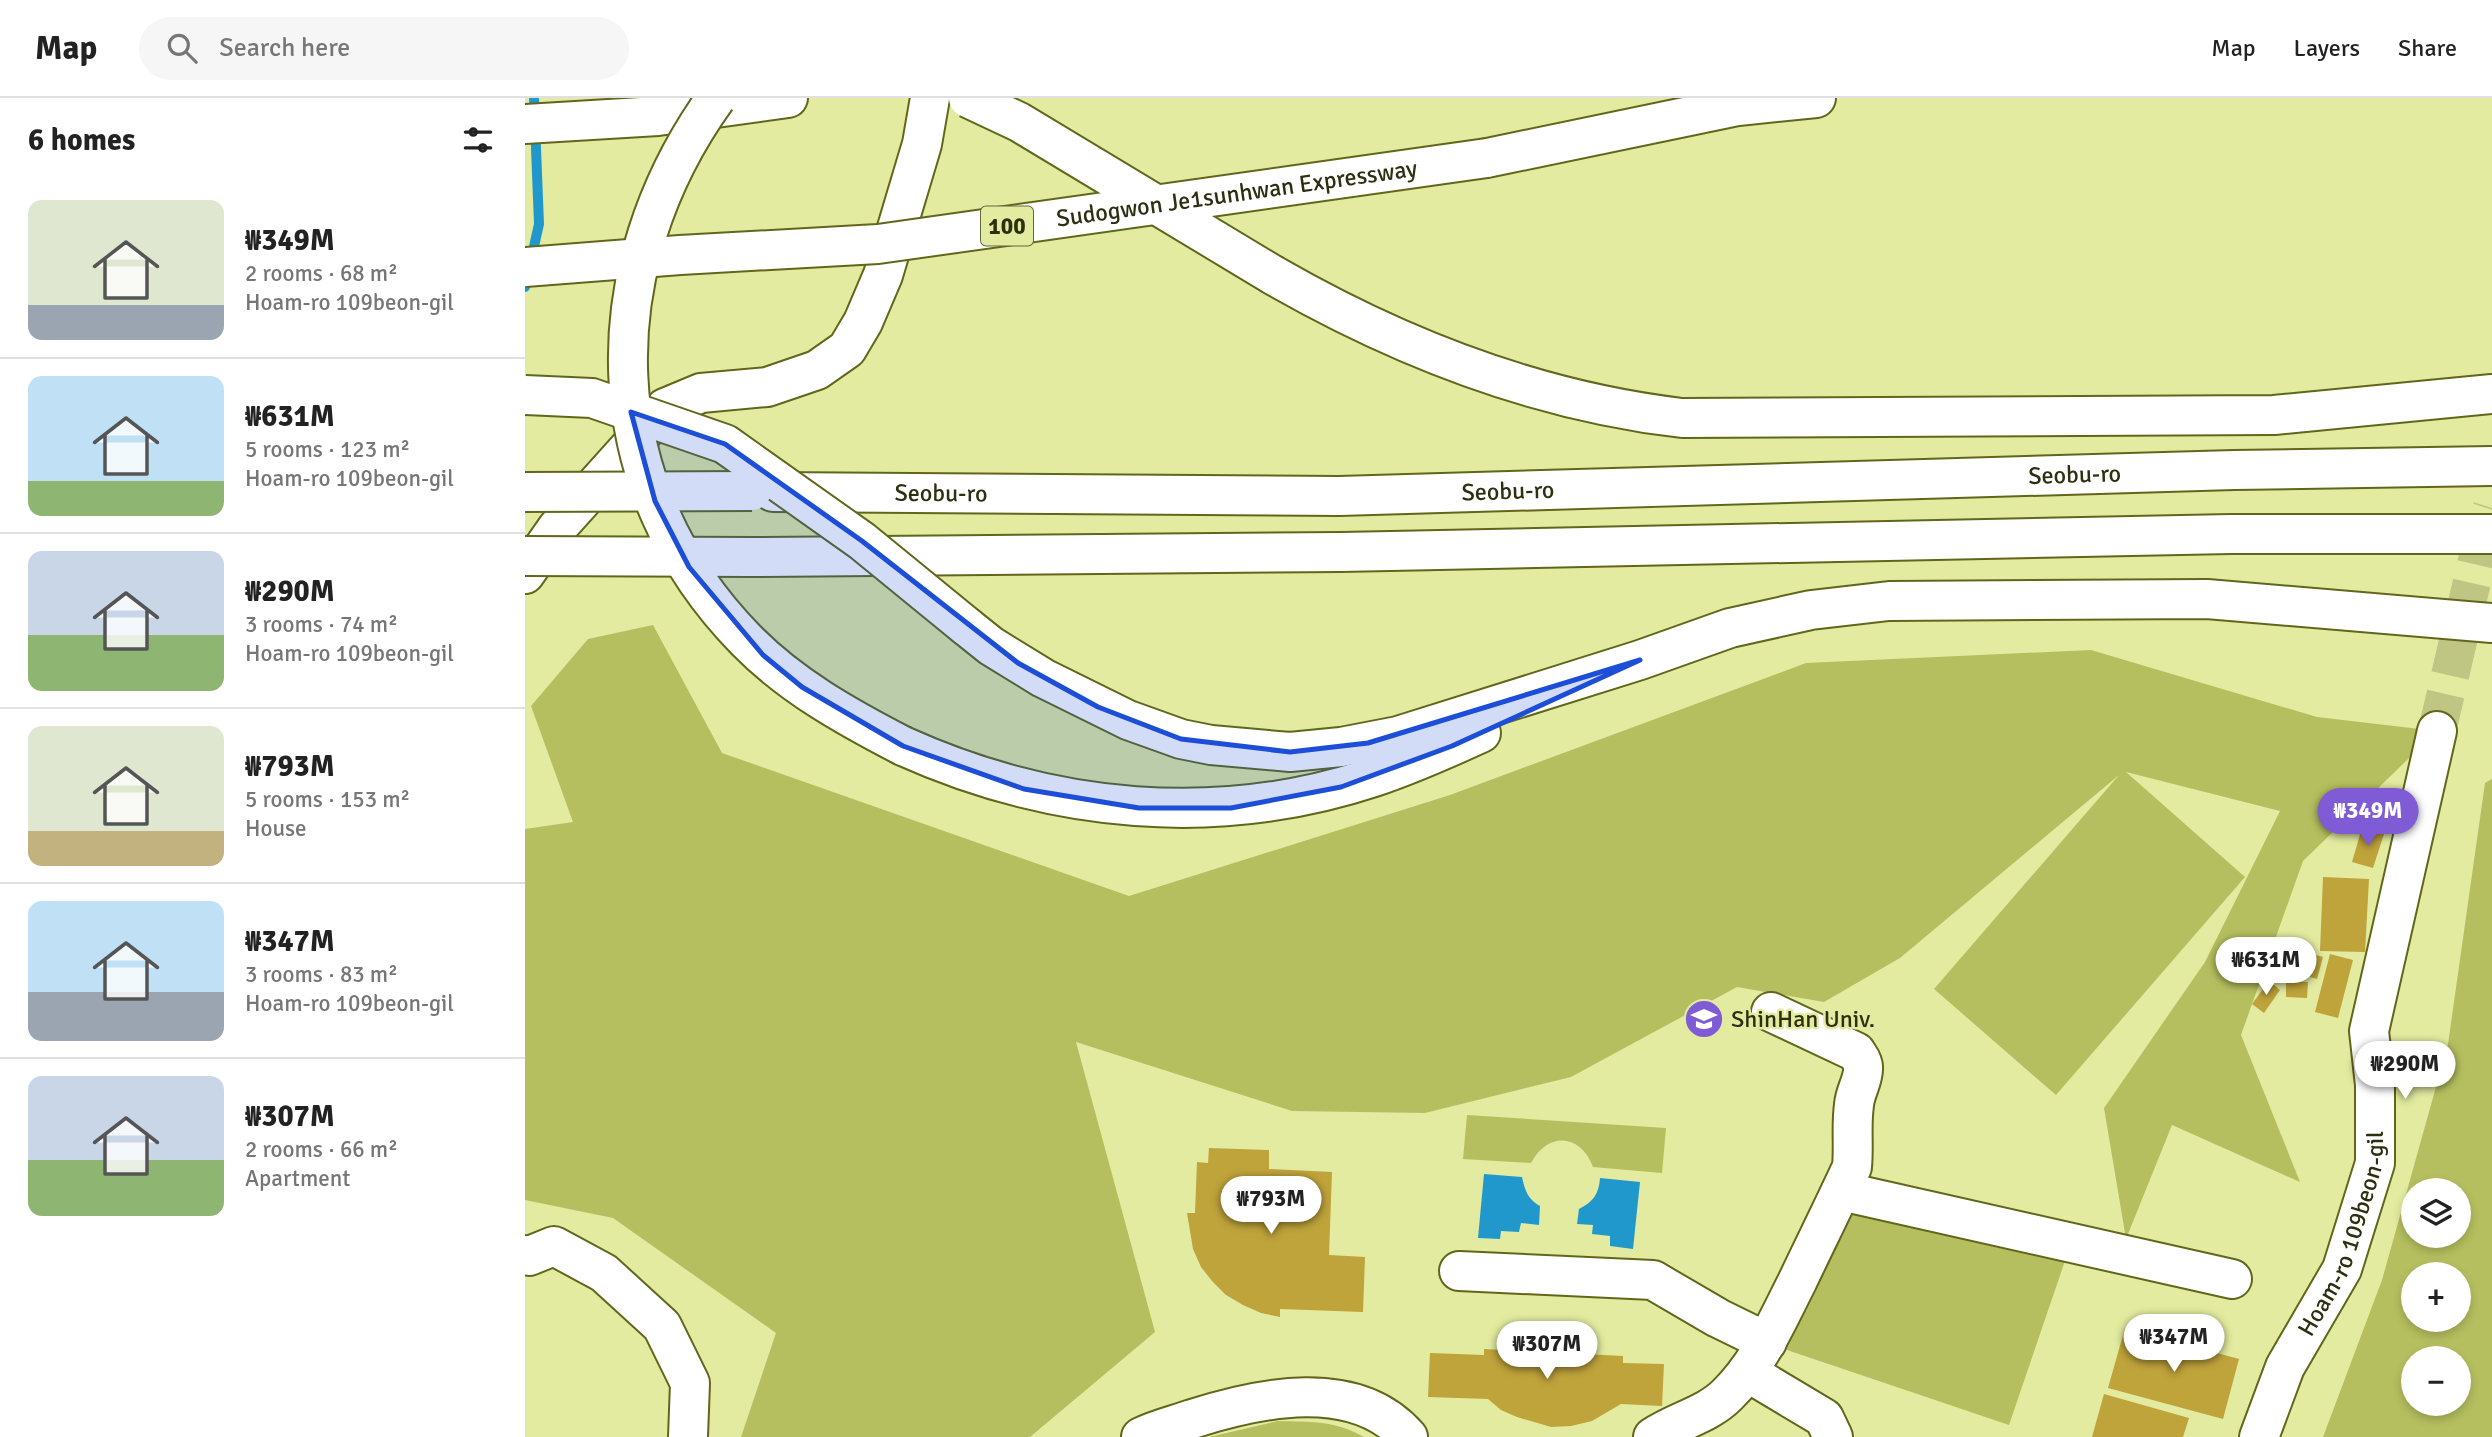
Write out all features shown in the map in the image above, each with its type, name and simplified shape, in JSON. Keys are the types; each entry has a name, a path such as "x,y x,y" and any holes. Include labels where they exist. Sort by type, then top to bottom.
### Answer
{"main road":[{"path":"716,98 685,146 668,181 649,226 635,282 628,330 628,382 635,435 647,477 666,524 689,567 746,640 820,700 903,746 984,778 1063,798 1150,808 1231,808 1300,797 1374,777 1453,746 1640,660"},
{"path":"525,124 658,116 788,98"},
{"path":"525,574 557,528 665,408 701,393 767,387 817,370 847,349 863,322 883,275 922,144 930,98"},
{"path":"968,98 1019,122 1321,303 1381,333 1445,359 1544,392 1620,410 1682,418 2274,415 2492,394"},
{"name":"Sudogwon Je1sunhwan Expressway","path":"525,267 878,244 1487,158 1738,106 1816,98"},
{"path":"525,396 592,398 725,444 862,541 965,626 1043,678 1128,720 1181,739 1211,746 1264,751 1328,749 1398,736 1640,660 1730,628 1811,610 1889,601 2207,599 2492,623"},
{"name":"Seobu-ro","path":"525,492 1339,496 2192,471 2492,466"},
{"path":"525,556 751,557 1341,552 2217,534 2492,534"},
{"name":"Hoam-ro 109beon-gil","path":"2259,1437 2285,1367 2342,1269 2375,1163 2375,1085 2369,1031 2437,731"},
{"path":"1653,1437 1727,1396 1757,1357 1852,1167 1854,1100 1863,1076 1863,1063 1856,1052 1771,1012"},
{"path":"1841,1191 2232,1279"},
{"path":"525,1255 529,1256 554,1246 604,1273 662,1326 690,1383 688,1437"},
{"path":"1459,1271 1653,1280 1718,1318 1824,1418 1833,1437"},
{"path":"1141,1437 1218,1411 1285,1398 1331,1398 1363,1406 1399,1427 1408,1437"}],"highlighted area":[{"path":"631,412 725,444 862,541 1018,663 1098,707 1181,739 1290,752 1368,743 1640,660 1452,746 1341,787 1231,808 1139,808 1024,789 903,746 802,687 763,655 689,567 655,501"}],"green space":[{"path":"653,625 722,753 1129,896 1450,795 1806,663 2091,650 2317,717 2437,731 2303,861 2241,1035 2300,1182 2172,1125 2126,1239 2104,1108 2205,962 2280,811 2126,772 2245,877 2056,1095 1934,989 2119,775 1900,958 1824,1002 1737,987 1571,1077 1425,1113 1292,1111 1076,1042 1155,1332 1030,1437 741,1437 776,1333 613,1218 525,1200 525,829 573,822 531,706 588,639"},
{"path":"2492,779 2492,1437 2323,1437 2382,1280 2401,1212 2401,1248 2471,1248 2471,1178 2411,1178 2448,1044 2485,783"},
{"path":"1467,1115 1666,1128 1662,1173 1593,1167 1581,1148 1564,1141 1546,1145 1531,1163 1463,1159"},
{"path":"1856,1207 2067,1255 2009,1425 1784,1349 1847,1214"},
{"path":"1278,1421 1312,1422 1343,1427 1364,1437 1209,1437"}],"water":[{"path":"1484,1174 1522,1177 1528,1194 1540,1206 1539,1225 1521,1223 1519,1232 1501,1231 1500,1239 1478,1238"},
{"path":"1600,1178 1640,1182 1633,1249 1610,1246 1610,1236 1592,1234 1593,1225 1577,1224 1579,1209 1594,1197"}],"building":[{"path":"2362,828 2384,834 2373,868 2352,862"},
{"path":"2323,877 2369,879 2365,952 2320,951"},
{"path":"2302,951 2323,957 2317,979 2296,973"},
{"path":"2330,954 2353,960 2338,1018 2315,1012"},
{"path":"2269,981 2280,990 2264,1013 2252,1004"},
{"path":"2286,981 2308,982 2307,998 2286,997"},
{"path":"1209,1148 1269,1150 1269,1169 1332,1172 1329,1255 1365,1257 1363,1312 1280,1309 1280,1317 1243,1305 1226,1295 1212,1281 1201,1267 1193,1249 1187,1213 1195,1213 1197,1162 1208,1163"},
{"path":"2125,1328 2239,1359 2223,1419 2108,1388"},
{"path":"1547,1334 1571,1338 1583,1347 1583,1354 1623,1356 1623,1363 1664,1364 1662,1406 1621,1404 1592,1421 1551,1427 1501,1410 1488,1399 1428,1397 1430,1353 1484,1355 1484,1349 1524,1351 1524,1344"},
{"path":"2104,1394 2189,1418 2183,1437 2092,1437"}],"waterway":[{"path":"525,287 539,224 534,98"}],"tunnel":[{"path":"2437,731 2482,539 2492,508"}],"place":[{"name":"ShinHan Univ.","path":"1704,1019"}]}
